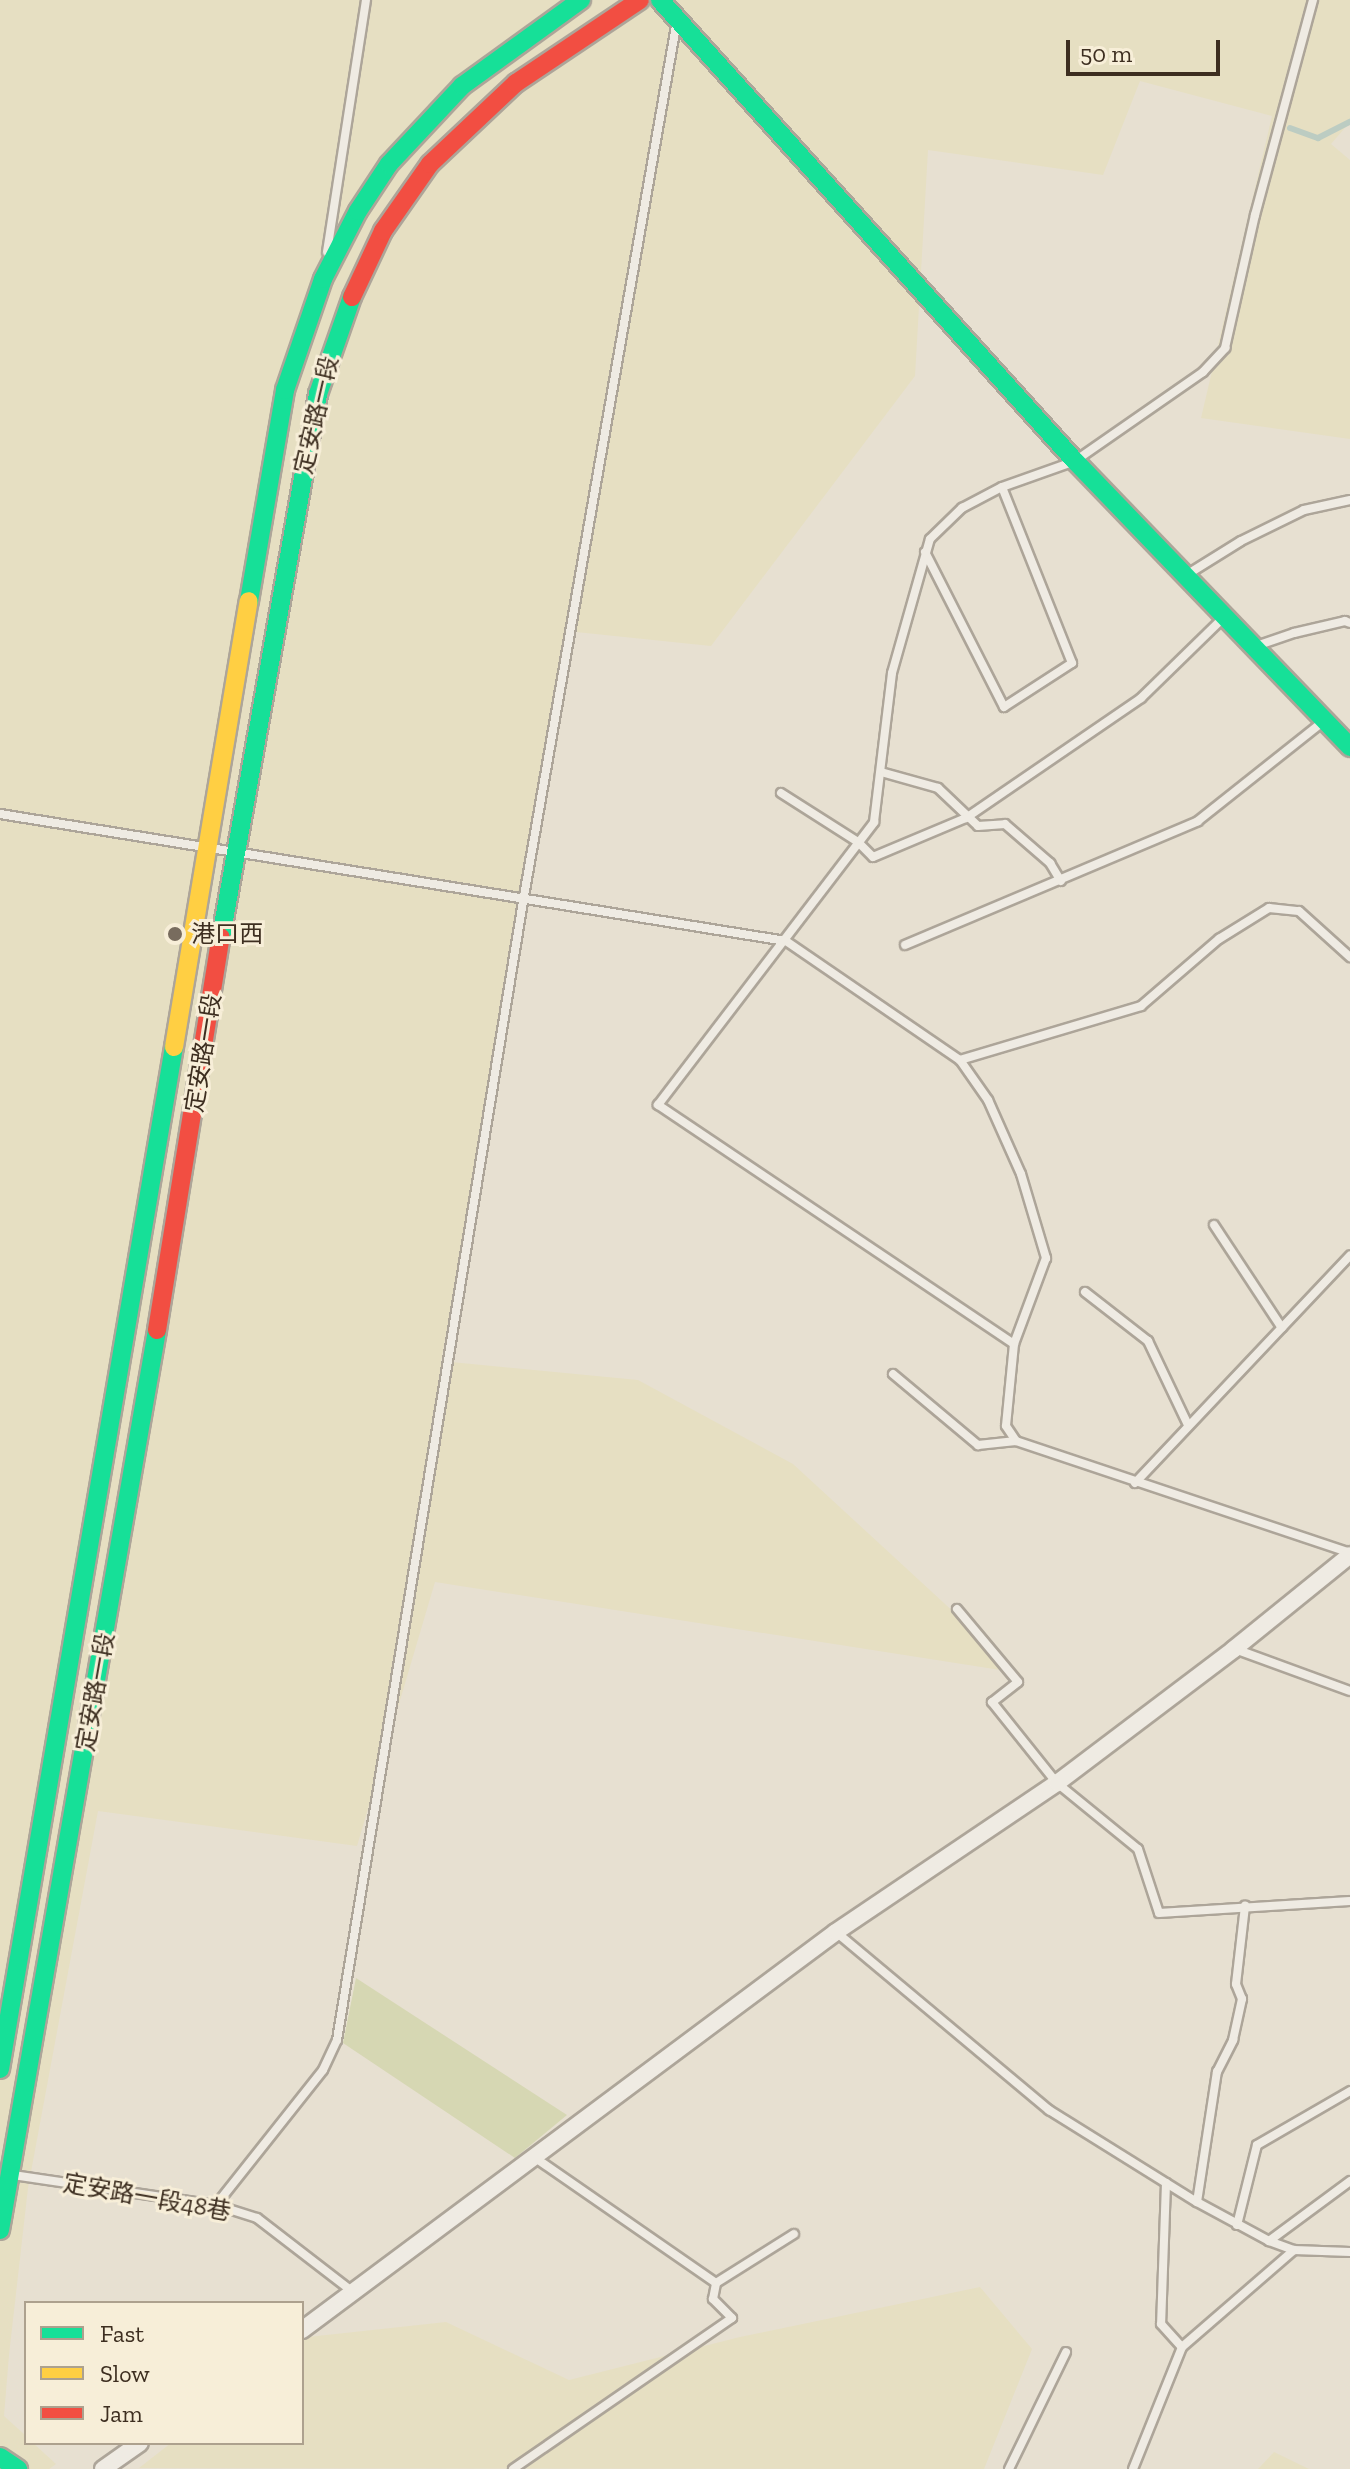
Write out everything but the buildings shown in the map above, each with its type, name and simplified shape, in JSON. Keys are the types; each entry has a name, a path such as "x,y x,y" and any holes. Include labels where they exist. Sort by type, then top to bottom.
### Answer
{"main road":[{"name":"定安路一段","path":"0,2069 285,390 323,279 374,184 462,86 581,0"},
{"name":"定安路一段","path":"0,2230 5,2173 125,1525 235,854 308,436 329,358 357,283 383,231 416,181 474,120 559,51 640,0"},
{"path":"660,0 1075,461 1188,575 1322,721 1350,747"},
{"path":"0,2457 18,2469"}],"street":[{"path":"304,2329 836,1932 1057,1783 1234,1649 1350,1554"},
{"path":"103,2469 137,2445"}],"lane":[{"path":"323,279 366,0"},
{"path":"1014,1344 658,1105 874,822 892,673 924,551 930,539 962,508 1002,487 1075,461 1203,372 1225,348 1255,215 1313,0"},
{"path":"216,2205 323,2070 337,2040 524,896 677,20"},
{"path":"924,551 1004,707 1072,663 1002,487"},
{"path":"1188,575 1241,541 1304,510 1350,500"},
{"path":"781,793 858,842 873,857 966,818 1141,698 1225,615"},
{"path":"1256,646 1294,633 1345,621 1350,623"},
{"path":"905,945 1198,821 1322,721"},
{"path":"881,772 938,788 966,818 978,826 1005,824 1050,863 1061,881"},
{"path":"0,814 206,850 524,896 786,941 960,1060 988,1100 1021,1174 1046,1258 1014,1344 1006,1426 1016,1441"},
{"path":"960,1060 1141,1006 1219,939 1269,908 1299,911 1350,957"},
{"path":"1214,1225 1282,1328"},
{"path":"1135,1483 1350,1256"},
{"path":"1085,1292 1148,1341 1188,1425"},
{"path":"893,1374 978,1445 1016,1441 1350,1554"},
{"path":"957,1609 1018,1682 992,1702 1057,1783 1138,1849 1159,1913 1350,1901"},
{"path":"1234,1649 1350,1691"},
{"path":"1197,2202 1217,2072 1233,2040 1242,1999 1236,1984 1245,1906"},
{"path":"836,1932 1049,2110 1166,2183 1269,2241 1294,2250 1350,2252"},
{"path":"1237,2225 1257,2145 1350,2091"},
{"path":"534,2157 716,2283"},
{"name":"定安路一段48巷","path":"5,2173 216,2205 257,2218 355,2293"},
{"path":"1269,2241 1350,2181"},
{"path":"1166,2183 1161,2324 1182,2347"},
{"path":"513,2469 732,2318 713,2299 716,2283 794,2234"},
{"path":"1133,2469 1182,2347 1294,2250"},
{"path":"1009,2469 1066,2352"}],"shaded area":[{"path":"0,0 1350,0 1350,122 1331,144 1350,160 1350,439 1201,418 1272,116 1140,81 1103,175 928,150 915,376 711,646 576,632 441,1361 638,1380 793,1464 1020,1673 435,1582 357,1846 98,1811 28,2188 4,2416 24,2434 24,2445 35,2445 56,2464 49,2469 0,2469"},
{"path":"980,2287 1032,2349 984,2469 139,2468 168,2445 304,2445 304,2340 308,2337 446,2322 569,2380 740,2337"},
{"path":"1274,2452 1309,2469 1258,2469"}],"green space":[{"path":"356,1978 567,2115 515,2158 343,2043"}],"waterway":[{"path":"1290,128 1318,138 1350,122"}],"traffic: fast":[{"path":"249,601 285,390 323,279 358,211 389,164 462,86 581,0"},
{"path":"660,0 1075,461 1350,747"},
{"path":"221,937 318,394 352,297"},
{"path":"0,2069 174,1047"},
{"path":"0,2230 157,1330"},
{"path":"0,2457 18,2469"}],"traffic: slow":[{"path":"174,1047 249,601"}],"traffic: jam":[{"path":"352,297 383,231 430,164 516,83 640,0"},
{"path":"157,1330 221,937"}],"place":[{"name":"港口西","path":"175,934"}]}
